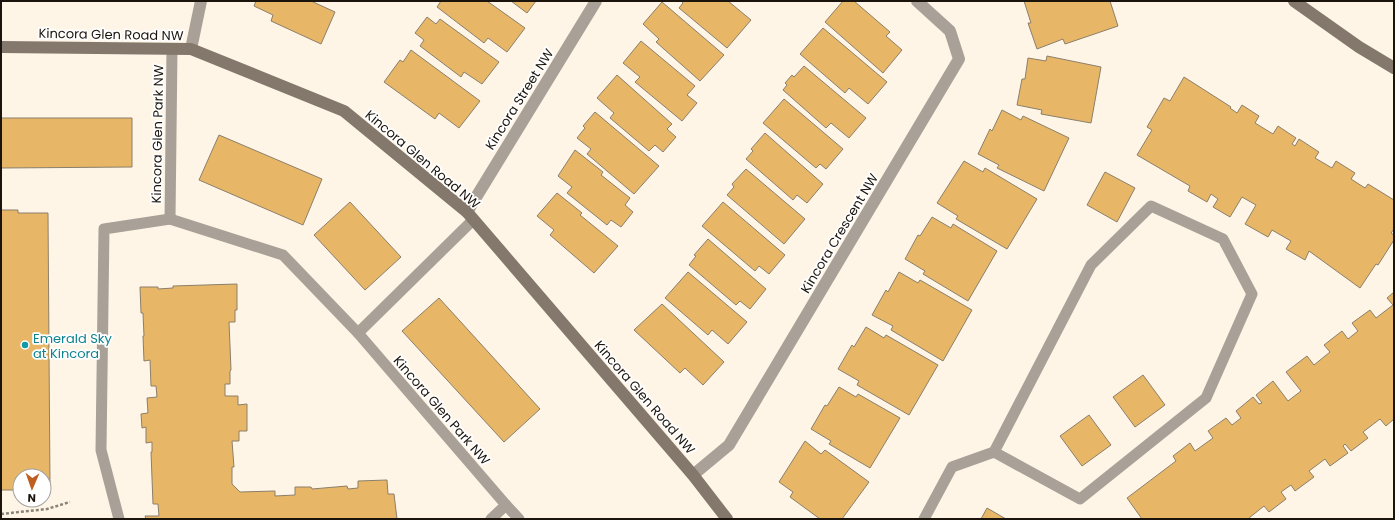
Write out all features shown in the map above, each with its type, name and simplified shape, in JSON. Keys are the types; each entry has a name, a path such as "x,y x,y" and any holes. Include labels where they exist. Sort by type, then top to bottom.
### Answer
{"street":[{"path":"190,49 201,1"},
{"name":"Kincora Street NW","path":"470,216 596,1"},
{"name":"Kincora Crescent NW","path":"693,475 729,445 959,59 950,31 917,1"},
{"path":"1294,1 1359,47 1394,68"},
{"name":"Kincora Glen Road NW","path":"1,47 190,49 344,111 470,216 693,475 727,519"}],"lane":[{"name":"Kincora Glen Park NW","path":"170,219 172,49"},
{"path":"924,519 952,466 994,452 1091,265 1151,206 1223,239 1252,294 1206,398 1080,499 994,452"},
{"path":"358,333 470,216"},
{"name":"Kincora Glen Park NW","path":"119,519 101,450 104,229 170,219 283,254 358,333 519,519"},
{"path":"491,519 506,505"}],"path":[{"path":"1,514 47,509 70,502"}],"building":[{"path":"256,1 311,1 335,12 321,44 271,21 273,15 254,6"},
{"path":"441,1 487,1 525,28 507,52 488,38 484,43 437,7"},
{"path":"511,1 536,1 527,13"},
{"path":"681,1 728,1 751,20 727,48 679,8 683,3"},
{"path":"843,1 854,1 890,32 886,36 902,50 883,73 825,22"},
{"path":"1024,1 1110,1 1118,26 1065,44 1063,39 1037,49 1028,23 1031,23"},
{"path":"662,2 724,55 700,81 656,42 659,39 643,24"},
{"path":"427,17 436,24 440,19 499,62 482,84 464,72 461,77 420,46 424,40 415,33"},
{"path":"823,28 887,82 868,104 849,88 845,93 800,54"},
{"path":"641,41 695,86 687,95 697,103 682,121 635,82 640,77 623,63"},
{"path":"411,50 480,101 459,128 439,113 435,119 384,82 400,60 403,62"},
{"path":"1047,56 1101,67 1091,123 1041,114 1042,110 1017,105 1022,79 1025,79 1028,58 1046,61"},
{"path":"804,66 866,118 849,138 831,123 826,128 783,90 787,85 785,83 792,75 794,77"},
{"path":"617,75 672,124 667,129 676,137 663,152 655,145 649,151 610,118 614,113 597,98"},
{"path":"1184,77 1231,107 1230,108 1237,113 1242,105 1259,116 1255,123 1273,134 1278,126 1296,138 1292,144 1295,146 1299,139 1319,152 1315,158 1332,168 1336,161 1355,173 1351,179 1365,188 1368,184 1394,200 1394,229 1391,233 1394,235 1394,240 1378,265 1376,264 1360,288 1309,251 1305,260 1286,249 1291,241 1272,230 1268,237 1245,224 1256,205 1242,197 1230,217 1213,207 1218,199 1211,194 1207,202 1188,191 1190,186 1137,155 1152,130 1147,127 1164,98 1170,101"},
{"path":"784,99 843,149 826,169 820,164 816,168 763,123"},
{"path":"1002,110 1021,120 1023,116 1069,138 1044,191 997,168 999,165 978,154 990,129 992,131"},
{"path":"595,112 659,166 634,194 587,154 591,149 577,138 585,128 583,126"},
{"path":"1,118 132,118 132,167 1,168"},
{"path":"765,133 823,184 807,203 797,195 793,200 746,159 753,151 751,149"},
{"path":"219,135 322,179 303,225 199,180"},
{"path":"575,150 603,172 601,175 630,198 625,205 633,212 621,227 611,220 607,225 567,193 572,187 558,176"},
{"path":"964,161 983,172 985,168 1037,199 1007,249 956,219 958,216 937,203"},
{"path":"746,169 805,219 784,244 727,195 734,187 732,184"},
{"path":"1105,172 1135,188 1117,222 1087,205"},
{"path":"557,193 582,213 580,215 618,246 594,273 550,235 554,230 537,216"},
{"path":"350,202 401,257 365,290 314,235"},
{"path":"723,202 785,255 769,274 759,266 755,271 702,226"},
{"name":"Emerald Sky at Kincora","path":"1,210 18,210 18,213 48,213 50,468 12,468 12,490 1,490"},
{"path":"932,217 951,228 953,224 997,251 968,301 923,274 925,271 905,259 918,235 920,236"},
{"path":"708,239 766,289 750,309 740,301 736,305 689,265 696,256 694,255"},
{"path":"688,272 747,322 728,344 712,330 708,335 665,298"},
{"path":"899,272 918,283 920,280 972,310 943,361 891,330 893,326 872,315 886,290 888,292"},
{"path":"237,284 237,310 235,310 235,322 229,322 231,370 230,384 225,384 225,396 238,396 238,405 247,404 247,431 239,431 239,441 232,441 234,467 232,467 232,484 240,492 275,491 275,496 295,495 295,487 311,487 312,489 347,486 348,489 358,488 358,481 387,480 388,494 394,494 397,519 146,519 145,516 159,516 158,504 153,504 152,442 146,443 146,427 142,428 141,414 148,413 147,398 157,397 156,386 151,386 150,360 144,361 143,313 141,313 140,287 158,287 158,289 173,288 173,286"},
{"path":"1394,292 1394,419 1386,426 1380,419 1363,432 1368,438 1351,451 1345,444 1343,446 1348,453 1330,466 1325,459 1309,471 1314,477 1295,491 1291,485 1281,492 1286,499 1269,512 1264,506 1249,518 1250,519 1142,519 1127,498 1176,461 1173,456 1190,443 1195,451 1213,438 1208,431 1226,418 1232,425 1241,418 1236,411 1253,397 1259,404 1262,403 1256,395 1273,381 1288,401 1301,391 1286,372 1307,356 1314,365 1330,352 1324,345 1342,331 1348,339 1358,331 1352,323 1370,310 1376,318 1393,305 1387,298"},
{"path":"439,298 540,409 504,442 402,331"},
{"path":"662,304 724,362 703,385 685,368 680,373 634,330"},
{"path":"866,327 884,338 886,335 938,365 909,415 857,385 859,381 838,369 852,345 854,347"},
{"path":"1143,375 1165,405 1135,427 1113,397"},
{"path":"839,387 856,397 858,394 900,418 870,468 829,444 831,441 811,429 825,405 827,406"},
{"path":"1089,415 1111,445 1082,466 1060,436"},
{"path":"805,441 821,454 825,450 869,482 842,519 820,519 790,497 793,492 779,482"},
{"path":"987,508 1006,519 981,519"}],"place":[{"name":"Emerald Sky at Kincora","path":"25,345"}]}
